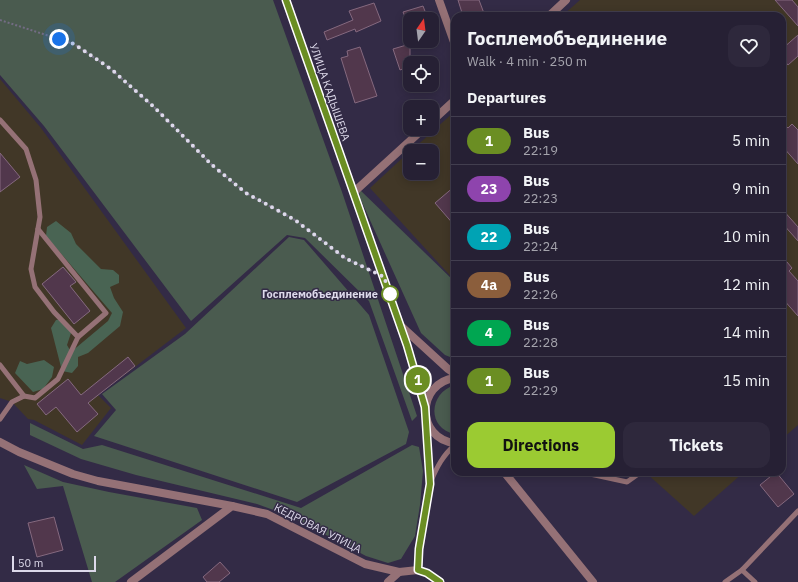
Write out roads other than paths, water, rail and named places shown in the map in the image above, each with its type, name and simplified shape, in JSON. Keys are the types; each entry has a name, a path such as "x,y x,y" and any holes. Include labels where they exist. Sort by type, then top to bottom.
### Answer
{"street":[{"name":"УЛИЦА КАДЫШЕВА","path":"286,0 407,345 425,407 426,418"},
{"path":"439,0 451,34"},
{"path":"552,12 566,0"},
{"path":"439,115 451,104"},
{"path":"354,192 415,136"},
{"path":"400,325 451,371"},
{"path":"425,407 428,397 434,388 442,382 451,379"},
{"path":"426,418 430,428 438,436 451,442"},
{"name":"КЕДРОВАЯ УЛИЦА","path":"0,442 18,452 73,474 98,481 268,514 365,564 399,572 418,570"},
{"path":"507,476 593,582"},
{"path":"430,484 419,549 418,570 427,573 440,582"},
{"path":"131,582 232,506"},
{"path":"388,582 399,572"}],"lane":[{"path":"0,120 26,149 36,180 40,217 31,269 35,287 54,312 78,337"},
{"path":"0,419 12,402 24,396 35,398 58,379 78,337 106,313 38,229"},
{"path":"0,365 24,396"},
{"path":"426,418 430,484"},
{"path":"430,484 438,465 451,448"},
{"path":"599,476 627,482 635,476"},
{"path":"725,582 742,570 798,511"},
{"path":"742,570 755,582"}],"place":[{"name":"Госплемобъединение","path":"390,294"}]}
